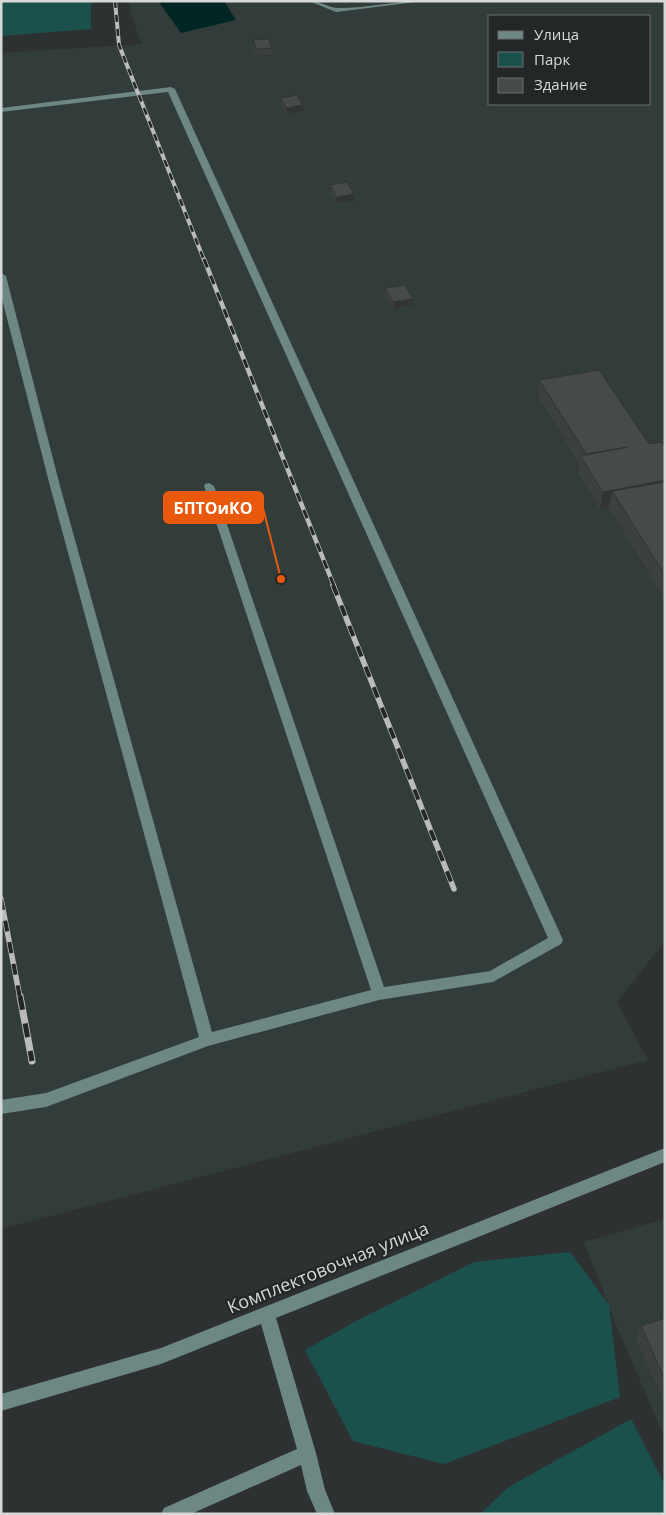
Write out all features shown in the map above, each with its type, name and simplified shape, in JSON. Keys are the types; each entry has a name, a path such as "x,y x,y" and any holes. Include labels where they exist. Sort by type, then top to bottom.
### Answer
{"street":[{"path":"312,1 336,10 421,1"},
{"path":"1,110 171,89 556,940 493,976 380,994 207,1040 46,1100 1,1107"},
{"path":"1,276 55,486 207,1040"},
{"path":"209,486 380,994"},
{"name":"Комплектовочная улица","path":"1,1403 161,1356 665,1155"},
{"path":"266,1314 307,1453 316,1491 326,1514"},
{"path":"170,1514 307,1453"}],"shaded area":[{"path":"129,1 665,1 665,941 617,1002 648,1060 1,1229 1,53 142,44 130,12"},
{"path":"158,1 224,1 236,20 181,33"},
{"path":"665,1219 665,1438 619,1332 584,1242"}],"green space":[{"path":"1,1 91,1 91,29 1,36"},
{"path":"570,1252 609,1305 620,1397 444,1464 353,1441 305,1350 356,1321 474,1262"},
{"path":"631,1419 665,1485 665,1514 480,1514 510,1486"}],"building":[{"path":"269,39 272,48 256,49 253,40"},
{"path":"297,95 303,105 286,108 281,98"},
{"path":"347,182 354,194 336,197 330,185"},
{"path":"405,285 413,299 393,302 385,288"},
{"path":"599,370 649,444 661,442 665,447 665,480 603,492 580,456 628,447 586,454 539,380"},
{"path":"665,482 665,575 612,491"},
{"path":"665,1318 665,1380 641,1326"}],"railway":[{"path":"115,1 119,45 204,260"},
{"path":"204,259 334,586"},
{"path":"333,585 454,889"},
{"path":"1,899 20,998"},
{"path":"20,996 32,1061"}],"place":[{"name":"БПТОиКО","path":"281,579"}]}
